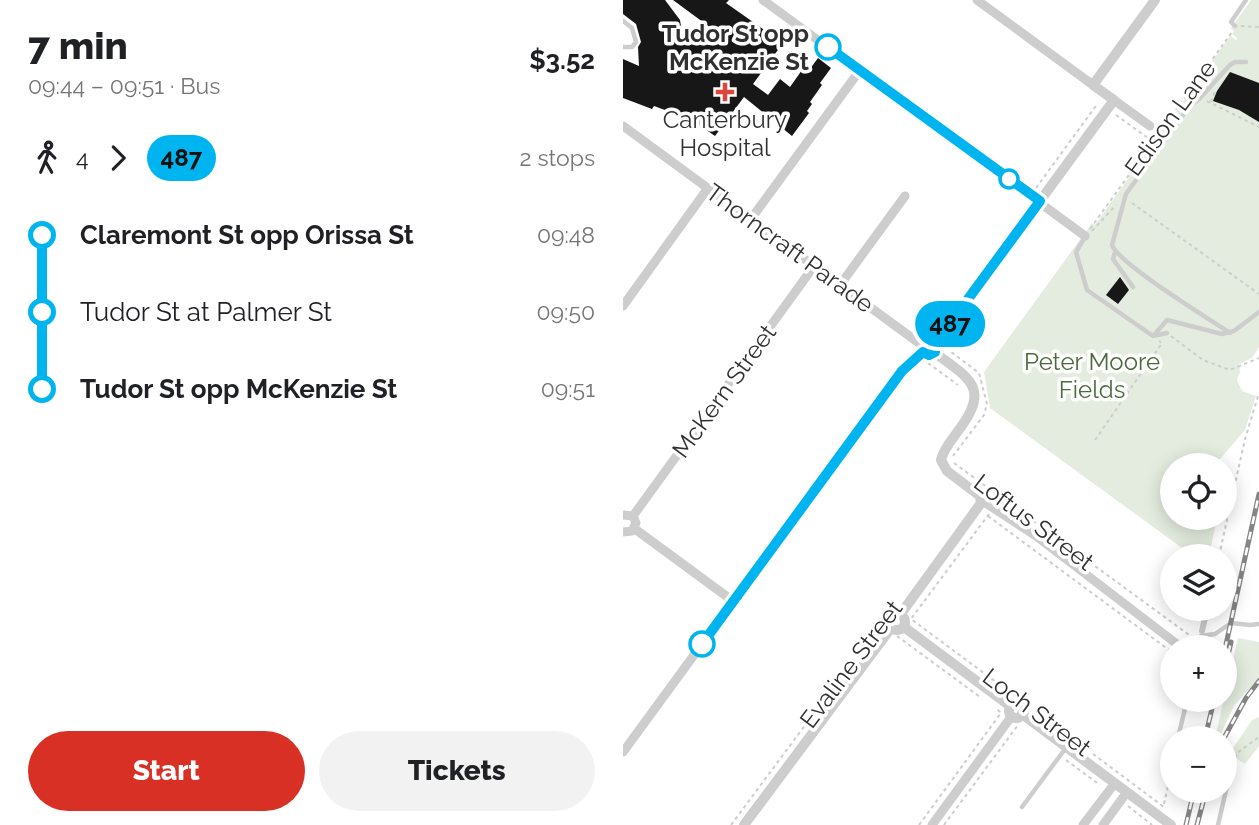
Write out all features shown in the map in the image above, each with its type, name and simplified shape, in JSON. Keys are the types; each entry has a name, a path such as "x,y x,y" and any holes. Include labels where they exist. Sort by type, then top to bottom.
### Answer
{"street":[{"path":"762,0 1085,236"},
{"path":"1093,85 1155,0"},
{"path":"984,2 1150,126"},
{"path":"751,219 860,70"},
{"path":"623,752 902,371 932,351 1114,100"},
{"name":"Thorncraft Parade","path":"623,126 932,351 967,378 974,389"},
{"path":"623,306 708,188"},
{"path":"840,285 905,196"},
{"name":"McKern Street","path":"628,515 814,266"},
{"name":"Loftus Street","path":"974,389 973,411 946,448 941,460 945,469 976,492 981,500 1165,635"},
{"name":"Evaline Street","path":"744,825 901,625 978,510 981,500"},
{"path":"628,515 636,520 635,529"},
{"path":"635,529 733,601"},
{"path":"623,532 635,529"},
{"path":"1201,635 1204,621"},
{"name":"Loch Street","path":"901,625 1064,752 1115,783 1163,820"},
{"path":"932,825 1018,714"},
{"path":"1083,825 1115,783"},
{"path":"1103,825 1127,792"}],"lane":[{"path":"1235,26 1231,22 1246,0"},
{"path":"623,21 632,28 636,41 632,47 623,47"},
{"path":"1230,333 1173,296 1115,252 1112,244 1124,198 1188,108 1230,65 1245,62"},
{"path":"1085,236 1076,252 1087,290 1153,336 1167,333"},
{"path":"1115,252 1113,259 1133,287"},
{"path":"1153,336 1167,320 1218,334 1230,333 1259,312"},
{"path":"1201,635 1215,634 1231,623 1259,624"},
{"path":"1022,807 1064,752"},
{"path":"1218,825 1223,803"}],"path":[{"path":"1235,26 1259,27"},
{"name":"Edison Lane","path":"1085,236 1235,26"},
{"path":"1211,103 1216,90"},
{"path":"1200,98 1259,127"},
{"path":"1036,188 1098,103"},
{"path":"1116,116 1152,142"},
{"path":"1085,236 1124,198 1259,294"},
{"path":"1167,333 1203,360 1230,370 1259,358"},
{"path":"1095,440 1162,343 1153,336"},
{"path":"932,351 958,385"},
{"name":"Loftus Street","path":"932,351 979,373 984,385 986,411 951,460 1187,635"},
{"path":"1222,544 1245,439 1259,393"},
{"name":"Evaline Street","path":"901,625 1001,498"},
{"name":"Loftus Street","path":"988,516 1160,643"},
{"name":"Evaline Street","path":"731,825 899,599"},
{"path":"901,625 983,699"},
{"name":"Loch Street","path":"901,625 1018,714"},
{"path":"919,825 1001,713 994,707"},
{"path":"944,825 1018,714"},
{"path":"1237,753 1259,737"},
{"name":"Loch Street","path":"1084,748 1163,820"},
{"name":"Loch Street","path":"1064,752 1100,785"},
{"path":"1127,806 1163,820"}],"green space":[{"name":"Peter Moore Fields","path":"1251,0 1259,0 1259,347 1252,358 1239,364 1237,380 1242,391 1256,396 1245,430 1225,453 1160,453 1160,530 1214,530 1212,544 1177,544 990,408 984,372 1092,223 1095,225 1230,36 1236,40 1231,28"},
{"path":"1238,638 1259,642 1259,678 1237,703"},
{"path":"1221,712 1231,712 1225,726 1218,726"},
{"path":"1259,717 1259,746 1245,764 1237,759 1237,742 1252,720"}],"building":[{"path":"623,0 665,0 680,20 683,39 709,45 715,31 673,0 729,0 726,3 783,43 753,84 768,95 780,79 790,87 802,70 807,73 818,58 831,68 810,102 812,104 807,111 809,113 792,136 744,97 715,136 685,115 684,117 654,106 652,109 623,98 623,59 639,66 638,47 641,42 636,24 623,14"},
{"path":"1230,72 1259,83 1259,122 1239,110 1213,101"},
{"path":"1120,277 1129,290 1118,304 1106,295"}],"railway":[{"path":"1228,635 1259,494"},
{"path":"1231,726 1259,681"},
{"path":"1208,726 1211,712"},
{"path":"1186,825 1191,803"},
{"path":"1197,825 1203,803"}],"bus line":[{"name":"487","path":"702,644 902,371 923,352 929,355 935,352 935,344 1040,201 828,47"}],"place":[{"name":"Tudor St opp McKenzie St","path":"828,47"},
{"name":"Canterbury Hospital","path":"725,92"}]}
